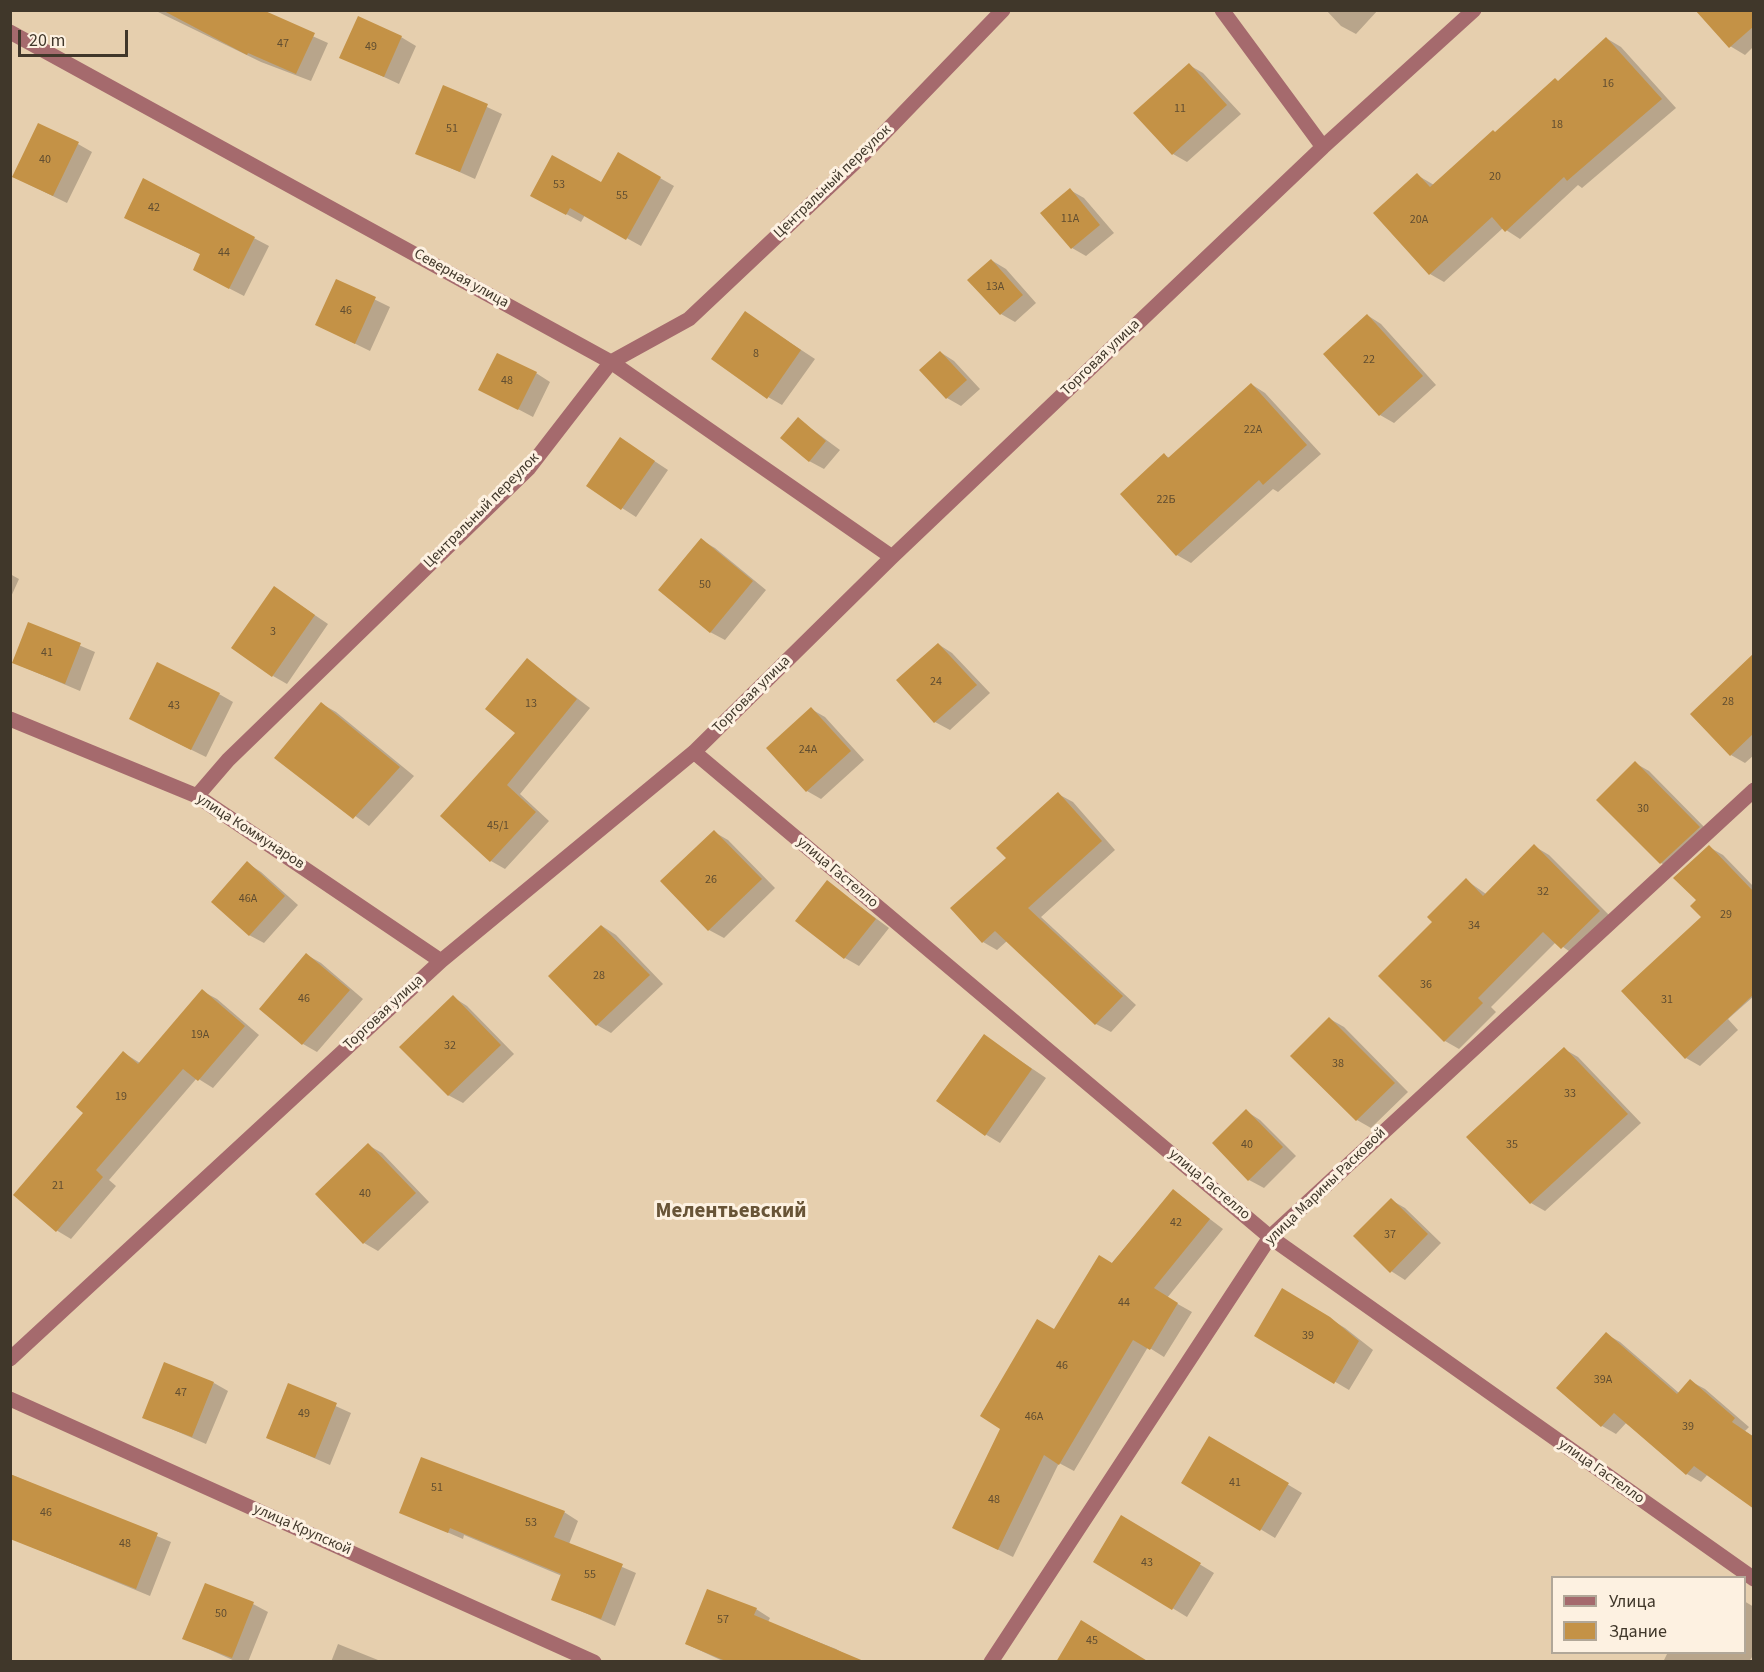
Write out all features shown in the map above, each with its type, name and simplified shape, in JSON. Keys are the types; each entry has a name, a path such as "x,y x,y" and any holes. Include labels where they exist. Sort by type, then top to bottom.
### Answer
{"street":[{"name":"Центральный переулок","path":"197,796 228,760 529,468 611,362 689,319 864,154 1004,10"},
{"path":"1222,10 1323,147"},
{"name":"Торговая улица","path":"10,1359 441,961 694,752 892,557 1323,147 1474,10"},
{"name":"Северная улица","path":"10,32 611,362 892,557"},
{"name":"улица Коммунаров","path":"10,719 197,796 441,961"},
{"name":"улица Гастелло","path":"694,752 1270,1237 1754,1579"},
{"name":"улица Марины Расковой","path":"991,1662 1270,1237 1754,790"},
{"name":"улица Крупской","path":"10,1399 594,1662"}],"building":[{"path":"162,10 263,10 315,33 296,74 248,53 247,55"},
{"path":"1695,10 1754,10 1754,26 1729,48"},
{"path":"358,16 402,36 384,77 339,58"},
{"path":"1606,37 1662,99 1567,181 1564,177 1505,232 1492,217 1429,275 1373,213 1417,173 1430,187 1493,130 1495,132 1555,78 1558,81"},
{"path":"1189,63 1227,105 1172,155 1133,113"},
{"path":"443,85 488,104 460,172 415,154"},
{"path":"38,123 79,142 53,196 12,177"},
{"path":"618,152 661,177 626,240 570,208 566,215 530,196 552,155 601,182"},
{"path":"143,178 255,237 229,289 193,270 200,254 124,218"},
{"path":"1070,188 1100,225 1071,249 1040,213"},
{"path":"991,259 1023,295 1000,315 967,280"},
{"path":"336,279 376,297 355,344 315,325"},
{"path":"745,311 801,350 767,399 711,359"},
{"path":"1367,314 1423,376 1379,416 1323,354"},
{"path":"940,351 967,380 946,399 919,370"},
{"path":"497,353 537,372 518,410 478,390"},
{"path":"1251,383 1307,445 1263,485 1259,480 1176,556 1120,494 1164,453 1168,458"},
{"path":"798,417 826,441 809,462 780,438"},
{"path":"620,437 655,461 621,510 586,486"},
{"path":"701,538 753,581 710,633 658,590"},
{"path":"274,586 315,615 272,677 231,648"},
{"path":"28,622 81,643 65,684 12,663"},
{"path":"938,643 977,685 934,723 896,680"},
{"path":"1754,653 1754,733 1730,756 1690,714"},
{"path":"527,658 577,699 507,785 536,812 490,862 440,816 515,733 485,709"},
{"path":"157,662 220,693 191,750 129,719"},
{"path":"321,702 400,767 353,819 274,758"},
{"path":"811,707 851,751 806,792 766,748"},
{"path":"1635,761 1700,827 1660,864 1596,800"},
{"path":"1058,792 1102,841 1028,908 1123,996 1095,1025 995,931 982,943 950,908 1006,858 996,848"},
{"path":"714,830 762,879 708,931 660,881"},
{"path":"1534,844 1600,911 1561,949 1543,932 1478,998 1483,1003 1444,1042 1378,976 1432,922 1427,917 1466,878 1483,896"},
{"path":"1709,845 1754,892 1754,994 1685,1059 1621,991 1701,917 1690,906 1696,900 1673,878"},
{"path":"247,861 285,896 249,936 211,902"},
{"path":"827,880 876,919 844,959 795,921"},
{"path":"601,925 650,975 596,1026 548,976"},
{"path":"306,953 350,990 302,1045 259,1009"},
{"path":"202,989 245,1026 198,1081 183,1069 96,1170 103,1177 56,1232 13,1195 83,1113 76,1107 123,1051 138,1064"},
{"path":"453,995 501,1045 448,1096 399,1047"},
{"path":"1329,1017 1395,1083 1356,1121 1290,1056"},
{"path":"984,1034 1032,1069 985,1136 936,1101"},
{"path":"1564,1047 1628,1114 1530,1204 1466,1137"},
{"path":"1246,1109 1283,1147 1248,1181 1212,1143"},
{"path":"368,1143 416,1193 363,1244 315,1194"},
{"path":"1173,1189 1210,1219 1154,1288 1178,1303 1150,1350 1133,1340 1059,1465 1044,1455 998,1550 952,1528 1000,1429 980,1416 1037,1319 1054,1329 1099,1255 1112,1263"},
{"path":"1391,1198 1428,1234 1390,1273 1353,1236"},
{"path":"1282,1288 1330,1317 1359,1341 1334,1384 1254,1336"},
{"path":"1606,1332 1677,1394 1690,1379 1735,1418 1732,1422 1754,1437 1754,1509 1694,1466 1686,1475 1614,1413 1601,1427 1556,1388"},
{"path":"164,1362 214,1382 192,1437 142,1418"},
{"path":"288,1383 337,1403 315,1458 266,1438"},
{"path":"1209,1436 1289,1483 1260,1531 1181,1483"},
{"path":"421,1457 565,1511 554,1537 623,1564 601,1619 551,1600 561,1574 450,1528 448,1533 399,1513"},
{"path":"10,1474 158,1533 136,1589 10,1539"},
{"path":"1121,1515 1201,1563 1172,1610 1093,1562"},
{"path":"205,1583 254,1602 232,1658 182,1639"},
{"path":"707,1589 757,1608 754,1615 866,1662 728,1662 685,1644"},
{"path":"1081,1620 1149,1662 1056,1662"}],"district":[{"name":"Мелентьевский","path":"731,1212"}]}
